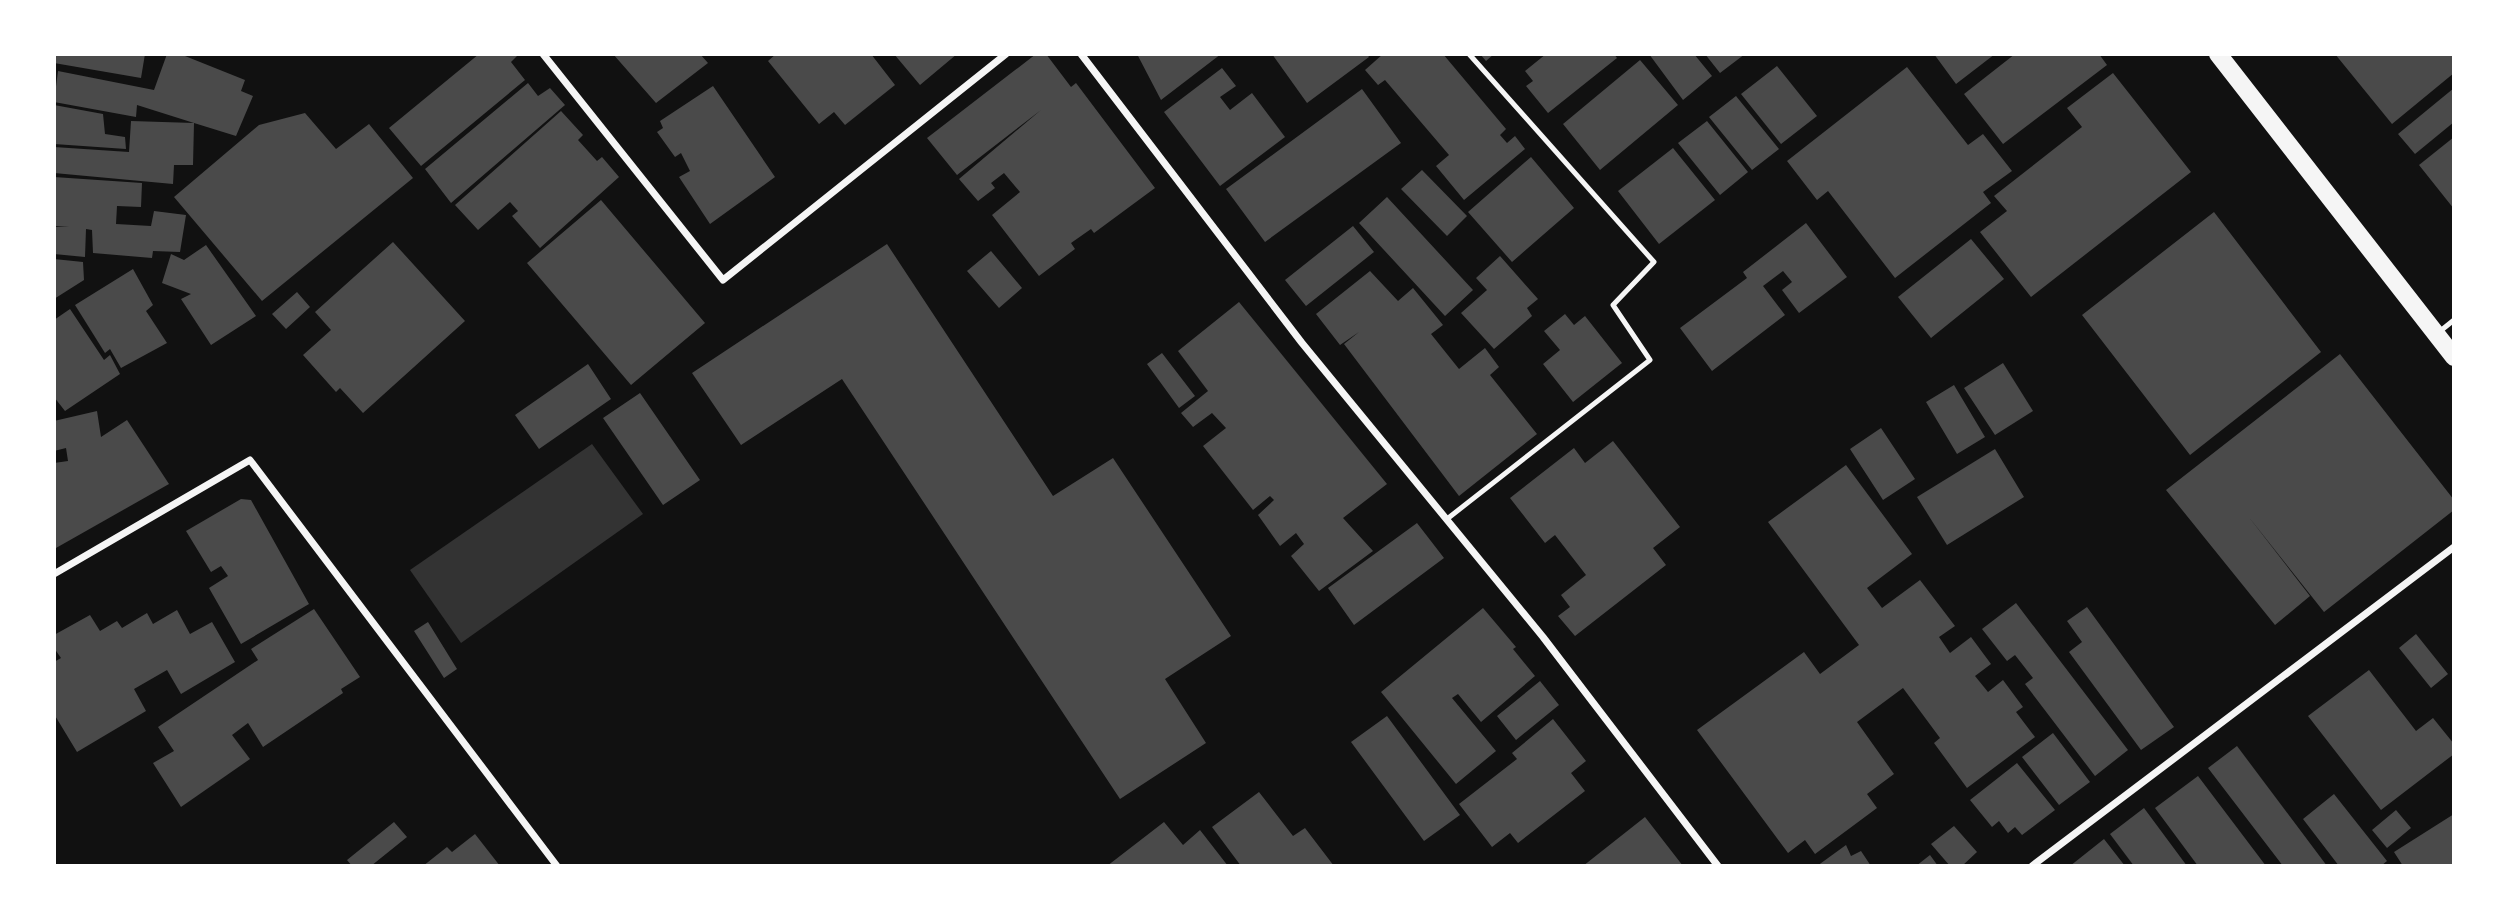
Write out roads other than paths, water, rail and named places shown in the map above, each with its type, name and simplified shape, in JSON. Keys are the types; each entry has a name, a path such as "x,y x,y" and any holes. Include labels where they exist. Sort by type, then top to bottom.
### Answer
{"main road":[{"path":"2222,56 2454,357"}],"street":[{"path":"543,54 723,281 1006,54"},
{"path":"1081,54 1302,343 1543,637 1718,866"},
{"path":"54,574 250,460 556,866"},
{"path":"2032,866 2042,863 2454,547"}],"lane":[{"path":"1447,519 1650,360 1613,305 1654,262 1469,54"},
{"path":"2436,334 2454,320"}]}
